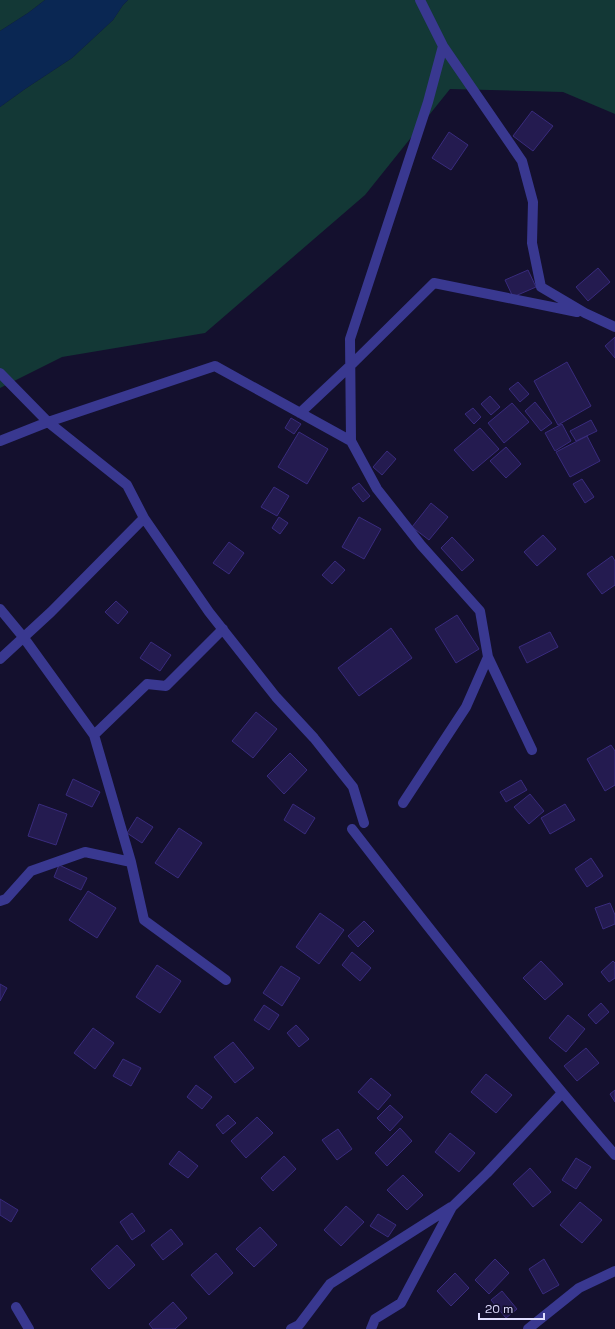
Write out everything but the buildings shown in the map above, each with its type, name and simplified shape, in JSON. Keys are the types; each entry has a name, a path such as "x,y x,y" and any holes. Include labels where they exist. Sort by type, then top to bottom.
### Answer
{"street":[{"path":"420,0 443,46 522,161 533,202 532,243 542,287 585,313 615,327"},
{"path":"443,46 428,102 350,339 351,440 377,489 421,545 480,611 488,657 532,750"},
{"path":"300,413 434,283 585,313"},
{"path":"0,441 48,422 215,366 351,440"},
{"path":"0,373 48,422 127,485 144,518 209,612 276,697 314,738 353,787 364,823"},
{"path":"0,659 51,612 144,518"},
{"path":"0,610 24,638 94,735 131,862 144,920 226,980"},
{"path":"94,735 146,684 166,686 223,629"},
{"path":"403,803 466,706 488,657"},
{"path":"352,829 427,926 562,1093 615,1155"},
{"path":"0,900 6,899 31,871 85,852 131,862"},
{"path":"291,1329 299,1325 330,1284 452,1207 562,1093"},
{"path":"371,1329 375,1319 401,1303 452,1207"},
{"path":"528,1329 579,1288 615,1271"},
{"path":"16,1307 29,1329"}],"green space":[{"path":"0,0 45,0 0,31"},
{"path":"128,0 615,0 615,114 563,92 450,89 365,195 205,333 62,357 0,388 0,107 72,58 113,20"}],"water":[{"path":"45,0 128,0 113,20 72,58 0,107 0,31"}]}
